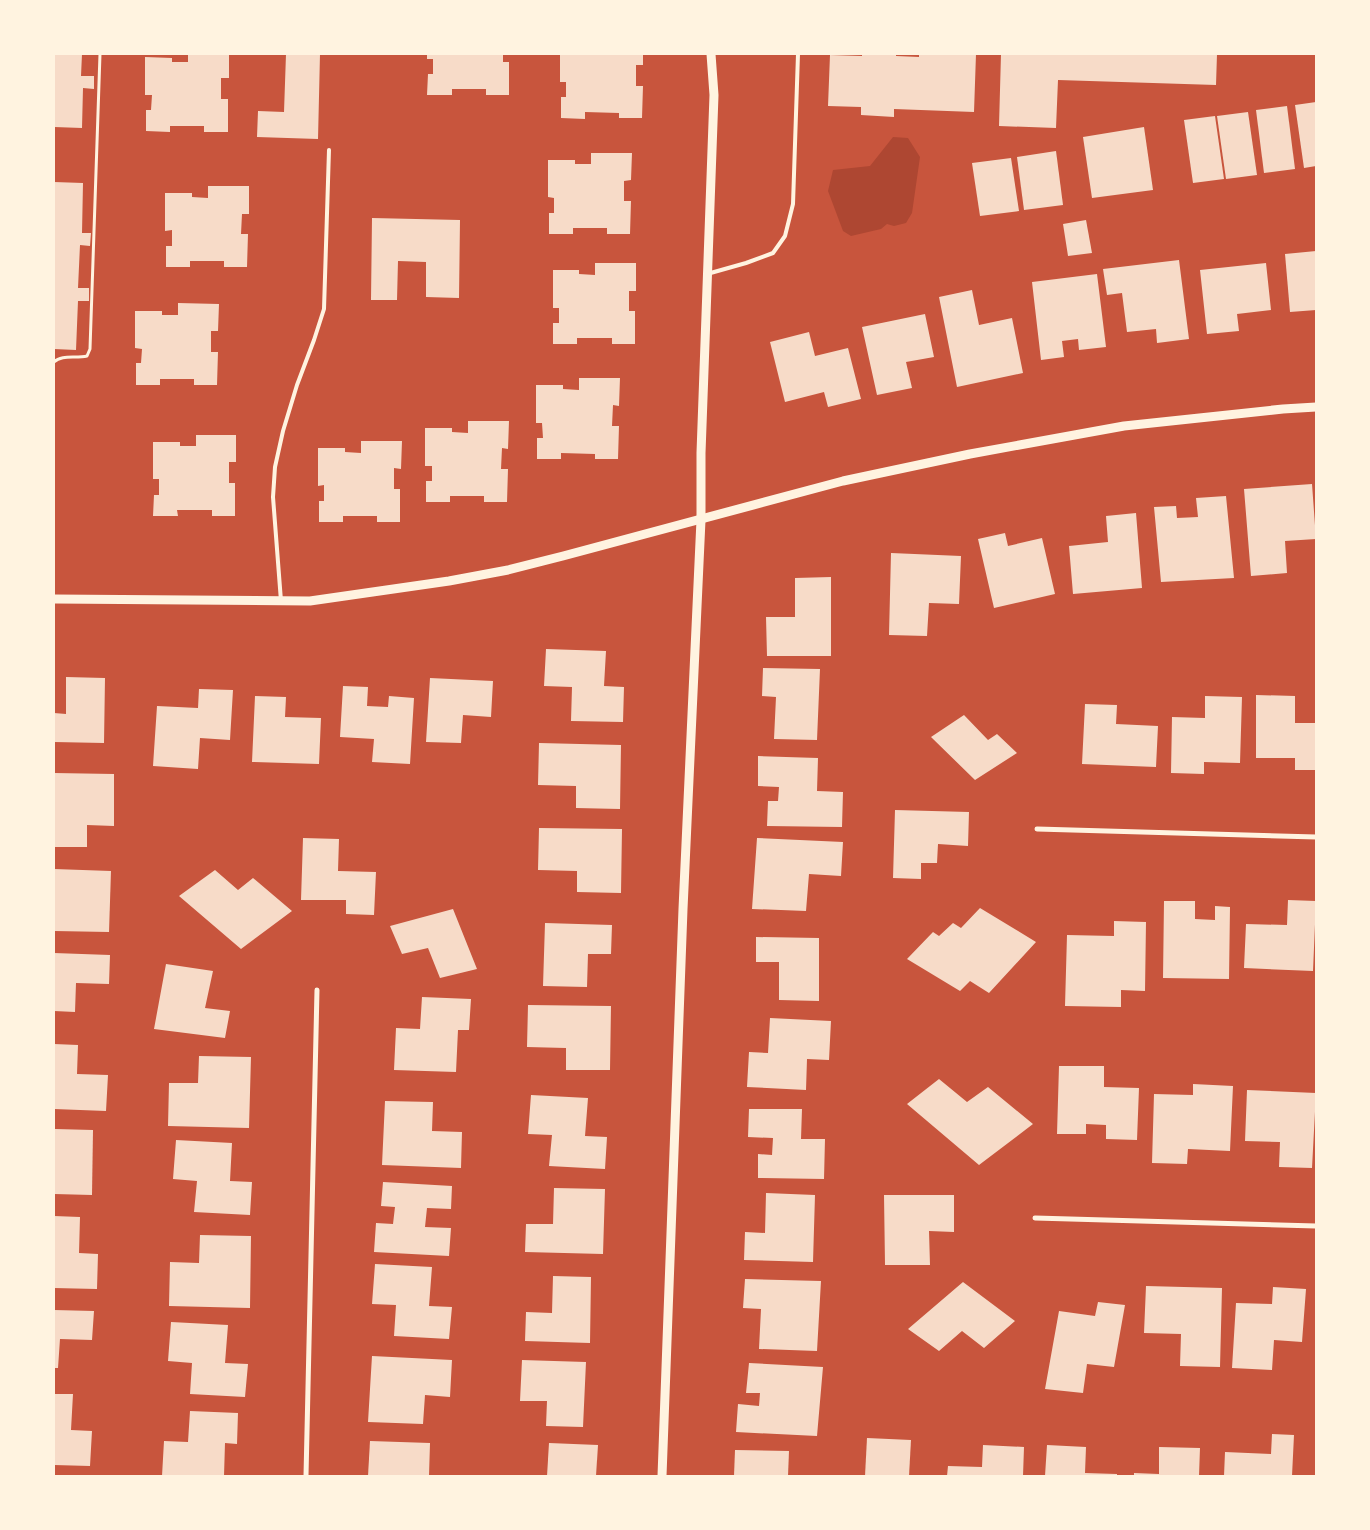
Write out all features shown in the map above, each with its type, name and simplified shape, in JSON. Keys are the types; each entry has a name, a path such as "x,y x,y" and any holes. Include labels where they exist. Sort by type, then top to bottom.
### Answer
{"street":[{"path":"662,1476 683,909 700,520 714,95 711,54"},
{"path":"54,599 310,601 466,578 554,558 843,481 970,454 1124,426 1316,407"},
{"path":"1037,830 1316,837"},
{"path":"306,1476 317,990"},
{"path":"1036,1218 1316,1226"}],"lane":[{"path":"707,274 773,253 785,236 793,204 798,54"},
{"path":"281,600 274,497 275,467 283,431 297,385 324,309 329,150"}],"path":[{"path":"54,362 57,359 87,356 90,349 100,54"}],"shaded area":[{"path":"893,137 908,138 920,157 912,213 906,223 894,226 887,224 881,229 851,236 843,231 828,191 833,170 870,166"}],"building":[{"path":"54,54 82,54 81,76 94,76 94,89 83,88 82,128 54,127"},
{"path":"188,54 229,54 229,78 221,78 221,99 228,99 228,132 204,132 204,126 170,126 170,132 146,131 146,110 151,110 152,95 145,95 145,57 172,58 172,62 188,62"},
{"path":"286,54 320,54 318,139 257,137 258,111 284,112"},
{"path":"427,54 503,54 503,62 509,62 509,95 486,95 486,89 452,89 452,95 427,95 428,74 433,74 433,59 427,59"},
{"path":"560,54 643,54 643,65 636,65 636,86 643,86 642,118 619,118 619,113 585,112 585,119 561,118 561,97 566,97 566,82 560,82"},
{"path":"862,54 896,54 896,56 919,57 919,54 976,54 974,112 894,109 894,117 861,115 861,107 828,106 830,55 862,56"},
{"path":"1001,54 1217,54 1216,85 1058,80 1056,128 999,126"},
{"path":"1316,102 1316,166 1304,168 1295,105"},
{"path":"1287,106 1295,169 1264,173 1256,110"},
{"path":"1248,112 1257,175 1226,179 1217,116"},
{"path":"1215,116 1224,179 1193,183 1184,120"},
{"path":"1144,127 1153,190 1092,198 1083,137"},
{"path":"1056,151 1063,205 1024,210 1017,157"},
{"path":"591,153 632,153 631,180 624,181 624,201 631,201 630,234 607,234 607,228 573,228 573,234 549,234 549,213 554,213 554,198 548,197 548,160 575,160 575,164 591,164"},
{"path":"1011,158 1019,211 980,216 972,163"},
{"path":"54,182 83,183 82,233 91,233 90,246 80,245 78,288 89,288 89,301 78,301 76,350 54,349"},
{"path":"208,186 249,186 249,214 242,214 241,234 248,234 247,267 224,267 224,261 190,261 190,267 166,267 166,246 172,246 172,230 165,231 165,193 192,193 192,197 208,198"},
{"path":"372,218 460,220 459,298 426,297 426,262 398,261 397,300 371,300"},
{"path":"1086,220 1092,253 1068,256 1063,224"},
{"path":"1316,251 1316,310 1290,312 1285,254"},
{"path":"1179,260 1189,339 1157,343 1156,329 1127,332 1122,293 1107,295 1103,269"},
{"path":"595,263 636,263 636,291 629,291 629,311 635,311 635,344 612,344 612,338 577,338 577,344 553,344 553,323 559,323 559,308 553,308 553,270 579,270 579,274 595,275"},
{"path":"1266,263 1271,310 1237,314 1239,331 1207,334 1200,270"},
{"path":"1097,274 1106,347 1079,350 1078,339 1062,341 1064,357 1041,360 1032,282"},
{"path":"972,290 979,325 1012,318 1023,373 957,387 939,297"},
{"path":"178,303 219,304 218,331 211,331 211,352 218,352 217,385 194,385 194,379 160,379 160,385 136,385 136,363 141,363 142,349 135,348 135,311 162,311 162,315 178,315"},
{"path":"925,314 934,357 906,362 912,388 877,395 862,327"},
{"path":"809,332 815,356 848,348 861,399 828,407 824,392 785,402 770,342"},
{"path":"579,378 620,378 619,406 613,405 612,426 619,426 618,459 595,459 595,454 561,453 561,459 537,459 537,438 543,438 542,423 536,423 536,385 563,385 563,389 579,390"},
{"path":"468,421 509,421 508,449 502,448 501,469 508,469 507,502 484,502 484,496 450,496 450,502 426,502 426,481 432,481 432,466 425,466 425,428 452,428 452,432 468,433"},
{"path":"196,435 236,435 236,462 229,462 229,483 235,483 235,516 212,516 212,510 177,510 178,516 153,516 154,495 159,495 159,479 153,479 153,442 180,442 180,446 196,446"},
{"path":"361,441 402,441 401,469 394,468 394,489 400,489 400,522 377,522 377,516 343,516 343,522 319,522 319,501 324,501 324,485 318,486 318,448 345,448 345,452 361,453"},
{"path":"1312,484 1316,539 1285,541 1287,573 1251,576 1244,489"},
{"path":"1226,496 1234,578 1161,582 1154,507 1176,506 1177,518 1198,517 1196,498"},
{"path":"1136,513 1142,588 1073,594 1069,546 1108,542 1106,516"},
{"path":"1005,533 1008,546 1042,538 1055,594 994,608 978,539"},
{"path":"891,553 961,556 959,604 929,603 927,636 889,635"},
{"path":"831,577 831,656 767,656 766,617 795,617 795,578"},
{"path":"546,649 606,651 604,686 624,687 623,722 571,721 572,687 544,686"},
{"path":"763,668 820,669 817,740 774,739 776,697 762,696"},
{"path":"66,677 105,678 104,743 54,742 54,713 66,714"},
{"path":"430,678 493,681 491,717 463,715 461,743 426,742"},
{"path":"343,686 368,687 367,706 388,707 389,696 414,698 410,764 372,762 374,739 340,737"},
{"path":"199,689 233,690 230,740 200,738 198,769 153,766 157,706 198,708"},
{"path":"1256,695 1295,696 1295,723 1316,723 1316,770 1295,770 1295,758 1256,758"},
{"path":"255,696 286,697 285,717 321,718 319,764 252,762"},
{"path":"1205,696 1242,697 1240,763 1204,762 1204,774 1171,773 1172,717 1205,718"},
{"path":"1085,704 1117,705 1116,724 1158,726 1156,767 1082,764"},
{"path":"964,715 988,740 997,734 1017,753 975,780 931,737"},
{"path":"539,743 621,745 620,809 576,808 576,786 538,785"},
{"path":"758,756 818,758 817,791 843,792 842,827 767,826 768,801 778,801 779,787 758,786"},
{"path":"54,773 114,774 114,826 87,825 87,847 54,847"},
{"path":"895,810 969,812 968,846 938,844 937,863 921,863 921,879 893,878"},
{"path":"539,828 622,829 621,893 577,892 577,871 538,870"},
{"path":"303,838 339,839 338,871 376,872 374,915 346,914 346,900 301,900"},
{"path":"757,838 843,842 841,876 809,874 806,911 752,909"},
{"path":"54,869 111,871 109,932 54,931"},
{"path":"215,870 238,890 253,878 292,911 241,949 179,896"},
{"path":"1288,900 1316,901 1313,971 1244,968 1246,924 1287,925"},
{"path":"1164,901 1195,901 1195,919 1215,920 1215,906 1230,907 1229,979 1163,978"},
{"path":"980,908 1036,942 989,993 970,981 960,991 907,959 933,932 939,936 953,923 961,928"},
{"path":"453,909 477,969 440,978 428,948 402,954 390,926"},
{"path":"1114,921 1146,922 1145,991 1121,990 1121,1007 1065,1006 1067,935 1114,936"},
{"path":"545,923 612,925 611,954 588,954 587,987 543,986"},
{"path":"756,937 819,938 819,1001 779,1000 779,962 756,962"},
{"path":"54,953 110,955 109,984 76,983 75,1012 54,1011"},
{"path":"166,964 213,971 205,1008 230,1011 225,1038 154,1029"},
{"path":"422,997 471,999 469,1030 458,1030 456,1072 394,1070 396,1028 420,1029"},
{"path":"528,1005 611,1006 610,1070 566,1070 566,1048 527,1047"},
{"path":"770,1018 831,1021 829,1060 807,1059 806,1090 747,1087 749,1052 768,1053"},
{"path":"54,1044 78,1045 77,1074 108,1075 106,1111 54,1109"},
{"path":"199,1056 251,1057 249,1128 168,1126 169,1083 198,1083"},
{"path":"1059,1066 1104,1066 1104,1087 1139,1088 1137,1140 1106,1139 1106,1125 1086,1124 1086,1134 1057,1134"},
{"path":"939,1079 967,1102 988,1087 1033,1124 979,1165 907,1104"},
{"path":"1193,1084 1233,1086 1230,1151 1188,1149 1187,1164 1152,1163 1154,1094 1193,1095"},
{"path":"1247,1090 1316,1093 1312,1168 1279,1167 1280,1142 1245,1141"},
{"path":"531,1095 588,1098 585,1136 607,1137 605,1169 549,1166 552,1135 528,1134"},
{"path":"385,1101 433,1102 432,1131 462,1132 461,1168 382,1165"},
{"path":"749,1109 802,1109 801,1139 825,1139 824,1179 758,1178 758,1154 772,1155 773,1138 748,1137"},
{"path":"55,1129 93,1130 92,1195 54,1194"},
{"path":"176,1140 232,1143 230,1181 252,1182 250,1215 194,1212 197,1181 173,1179"},
{"path":"383,1182 452,1186 451,1209 427,1208 425,1227 451,1228 449,1256 374,1252 376,1223 393,1224 395,1207 381,1206"},
{"path":"554,1188 605,1189 603,1254 525,1252 526,1224 553,1224"},
{"path":"766,1193 815,1195 813,1262 744,1260 745,1232 765,1233"},
{"path":"884,1195 954,1195 954,1232 929,1231 930,1265 885,1265"},
{"path":"54,1216 80,1217 79,1253 98,1254 97,1289 54,1288"},
{"path":"200,1235 251,1236 250,1308 169,1306 170,1262 199,1263"},
{"path":"375,1264 432,1267 429,1306 452,1307 449,1339 394,1336 396,1305 372,1304"},
{"path":"553,1276 591,1277 590,1343 525,1341 526,1312 552,1313"},
{"path":"745,1279 821,1281 817,1351 759,1349 761,1309 743,1308"},
{"path":"963,1282 1015,1321 984,1348 962,1331 939,1351 908,1329"},
{"path":"1146,1286 1222,1288 1220,1367 1180,1366 1181,1334 1144,1333"},
{"path":"1273,1287 1306,1289 1302,1342 1274,1340 1272,1370 1232,1368 1236,1303 1272,1304"},
{"path":"1098,1302 1125,1305 1114,1367 1087,1364 1083,1393 1045,1389 1059,1311 1095,1316"},
{"path":"54,1310 94,1311 92,1340 60,1339 58,1368 54,1368"},
{"path":"171,1322 228,1325 225,1363 248,1364 245,1397 190,1394 192,1363 168,1361"},
{"path":"372,1356 452,1360 450,1397 425,1395 423,1424 368,1422"},
{"path":"522,1360 586,1362 583,1427 546,1426 547,1401 520,1401"},
{"path":"749,1363 823,1367 817,1436 736,1432 738,1404 759,1406 760,1393 746,1393"},
{"path":"54,1394 73,1394 71,1430 92,1431 90,1466 54,1465"},
{"path":"190,1411 238,1413 237,1444 225,1443 224,1476 162,1476 164,1441 188,1442"},
{"path":"1272,1434 1294,1435 1292,1476 1224,1476 1225,1452 1271,1454"},
{"path":"867,1438 911,1440 909,1476 865,1476"},
{"path":"370,1441 430,1443 429,1476 368,1476"},
{"path":"549,1443 598,1445 596,1476 547,1476"},
{"path":"983,1445 1024,1447 1023,1476 947,1476 948,1466 982,1467"},
{"path":"1047,1445 1086,1447 1085,1473 1117,1474 1117,1476 1045,1476"},
{"path":"1159,1447 1200,1448 1199,1476 1134,1476 1134,1473 1159,1474"},
{"path":"735,1450 789,1451 788,1476 734,1476"}]}
